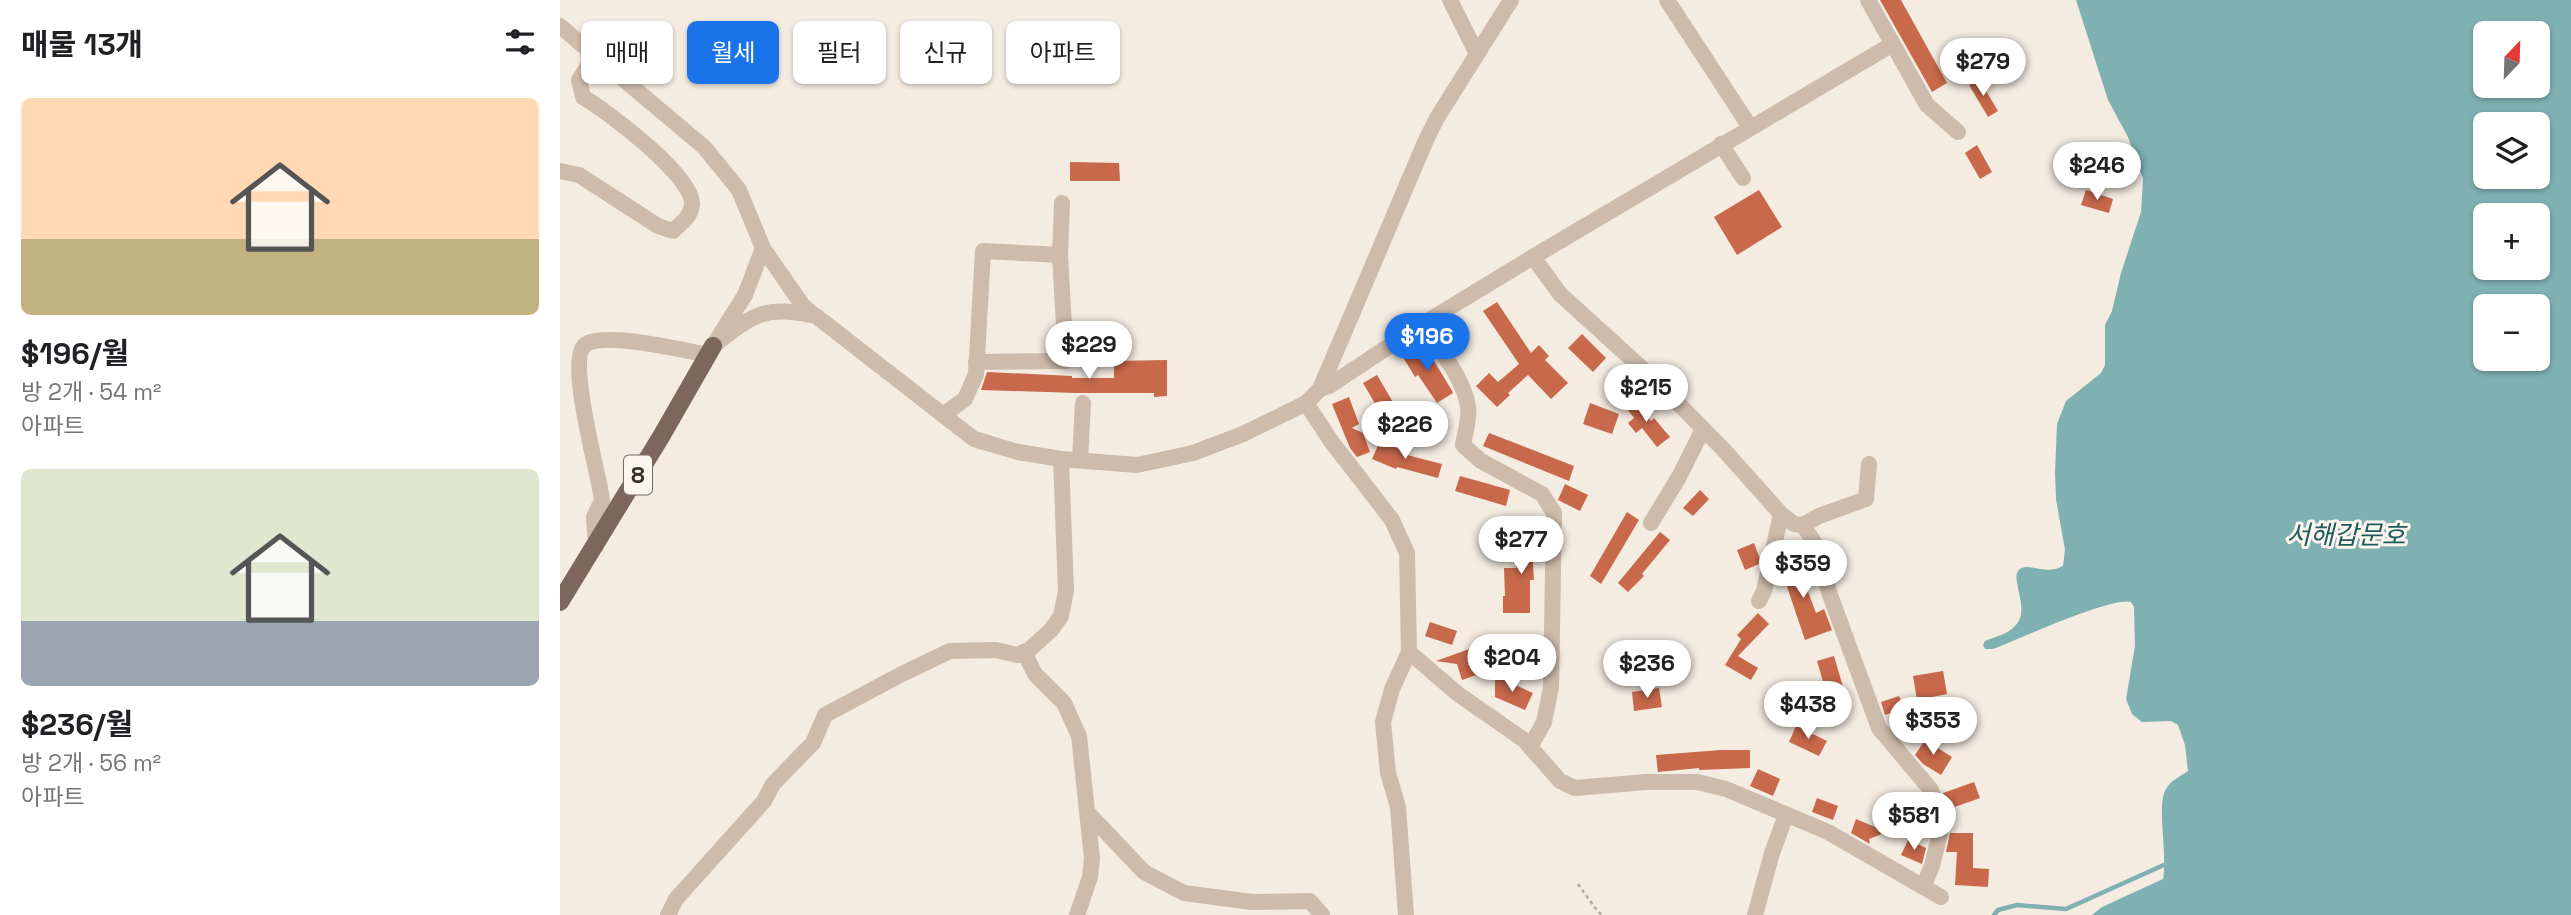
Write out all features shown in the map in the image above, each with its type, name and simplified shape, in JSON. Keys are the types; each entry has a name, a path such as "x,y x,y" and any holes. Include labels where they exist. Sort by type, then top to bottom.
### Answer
{"main road":[{"name":"8","path":"560,602 711,350"}],"street":[{"path":"1450,0 1477,54"},
{"path":"1321,389 1426,140 1511,0"},
{"path":"1667,0 1750,127"},
{"path":"1868,0 1927,105 1958,132"},
{"path":"560,26 581,43"},
{"path":"629,84 704,147 739,190 763,248 803,306 974,439 1018,452 1061,459 1137,465 1193,453 1243,434 1306,403 1321,389 1533,257 1891,45"},
{"path":"560,171 579,175 658,226 673,230 688,217 692,203 686,186 633,132 583,97 579,80 581,77"},
{"path":"1721,144 1744,178"},
{"path":"976,362 1066,360 1060,255 1062,203"},
{"path":"711,350 746,295 763,248"},
{"path":"943,415 965,399 976,374 984,251 1060,255"},
{"path":"1533,257 1560,294 1658,383 1794,524 1803,525 1831,511 1866,499 1869,464"},
{"path":"596,545 594,517 602,500 579,378 579,353 586,344 599,339 711,350 749,318 770,312 793,311 816,316"},
{"path":"1421,326 1457,379 1468,407 1463,445 1481,461 1542,494 1554,513 1551,687 1544,722 1530,747"},
{"path":"1080,460 1083,403"},
{"path":"1306,403 1331,441 1392,520 1406,552 1409,652 1392,689 1383,722 1388,773 1398,807 1406,915"},
{"path":"1651,523 1679,477 1703,429"},
{"path":"668,915 676,900 764,801 773,784 813,743 825,715 950,651 996,650 1017,656 1051,630 1062,616 1066,592 1061,459"},
{"path":"1759,601 1764,592 1781,513"},
{"path":"1803,525 1814,542 1830,595 1879,728 1931,790 1938,809 1940,833 1932,866 1923,887"},
{"path":"1024,652 1035,674 1064,703 1079,736 1092,858 1090,877 1077,915"},
{"path":"1409,652 1458,694 1524,740 1560,781 1575,789 1646,782 1697,782 1726,789 1828,832 1941,897"},
{"path":"1089,814 1144,872 1168,887 1184,893 1252,902 1310,901 1322,915"},
{"path":"1755,915 1772,853 1786,815"}],"path":[{"path":"1578,884 1603,915"}],"water":[{"name":"서해갑문호","path":"2076,0 2571,0 2571,915 2092,915 2102,907 2163,879 2163,796 2170,784 2188,771 2185,745 2178,725 2171,721 2142,722 2132,714 2126,699 2135,646 2134,607 2131,602 2105,606 1993,649 1985,649 1983,645 1985,641 2009,631 2020,619 2017,573 2020,569 2028,567 2050,570 2063,566 2065,550 2056,499 2057,424 2066,401 2101,373 2105,365 2105,325 2112,311 2141,212 2143,179 2128,137 2108,100"}],"building":[{"path":"1880,0 1901,0 1947,83 1932,92"},
{"path":"1979,79 1998,111 1988,117 1969,85"},
{"path":"1977,145 1992,172 1980,179 1965,153"},
{"path":"1070,162 1119,163 1120,181 1070,181"},
{"path":"1759,190 1782,227 1737,255 1714,217"},
{"path":"2086,190 2113,199 2109,213 2081,205"},
{"path":"1497,302 1531,353 1539,345 1549,356 1545,360 1568,383 1551,399 1528,375 1497,407 1476,386 1489,373 1498,382 1519,364 1483,311"},
{"path":"1582,334 1606,358 1593,372 1568,348"},
{"path":"1411,344 1418,357 1428,351 1453,393 1437,403 1418,375 1415,377 1400,352"},
{"path":"1167,360 1167,396 1154,397 1154,393 981,390 987,372 1114,378 1114,361"},
{"path":"1377,375 1394,404 1380,412 1363,383"},
{"path":"1349,397 1359,424 1352,428 1363,433 1370,452 1357,457 1350,448 1332,404"},
{"path":"1631,398 1651,421 1654,418 1670,437 1657,447 1642,428 1636,433 1628,423 1634,418 1623,404"},
{"path":"1590,403 1619,414 1612,434 1583,424"},
{"path":"1489,433 1574,466 1569,481 1483,446"},
{"path":"1380,441 1404,451 1403,454 1442,464 1438,478 1397,467 1396,469 1372,459"},
{"path":"1460,476 1510,490 1506,506 1455,491"},
{"path":"1565,484 1588,495 1580,511 1558,500"},
{"path":"1700,490 1709,499 1693,516 1683,508"},
{"path":"1627,512 1639,520 1601,584 1590,576"},
{"path":"1660,532 1670,540 1642,574 1644,576 1628,592 1618,583"},
{"path":"1516,536 1543,536 1543,550 1532,550 1534,580 1530,580 1530,613 1503,613 1504,568 1516,568"},
{"path":"1754,543 1760,559 1759,564 1745,570 1737,550"},
{"path":"1793,552 1816,613 1824,609 1832,630 1805,640 1780,566 1783,556"},
{"path":"1758,613 1769,624 1738,656 1758,668 1751,680 1725,665 1741,639 1737,635"},
{"path":"1430,622 1457,631 1452,645 1425,636"},
{"path":"1496,636 1523,637 1522,665 1496,665"},
{"path":"1472,648 1478,664 1467,664 1485,672 1462,680 1457,664 1436,661"},
{"path":"1834,656 1846,697 1829,702 1817,661"},
{"path":"1943,671 1947,694 1917,700 1913,676"},
{"path":"1495,676 1533,693 1525,710 1495,697"},
{"path":"1659,688 1662,707 1634,711 1632,692"},
{"path":"1899,696 1904,708 1885,715 1881,702"},
{"path":"1796,726 1827,741 1819,756 1789,742"},
{"path":"1925,740 1952,757 1941,775 1923,764 1915,755"},
{"path":"1750,750 1750,768 1699,768 1658,772 1656,755"},
{"path":"1758,769 1780,779 1773,796 1750,786"},
{"path":"1974,782 1980,798 1949,809 1943,793"},
{"path":"1817,798 1838,806 1833,820 1812,812"},
{"path":"1856,819 1887,832 1869,839 1870,844 1851,833"},
{"path":"1950,833 1973,833 1973,868 1989,869 1988,887 1955,885 1957,852 1946,852"},
{"path":"1908,840 1926,848 1922,864 1901,855"}],"waterway":[{"path":"1994,915 1998,910 2017,905 2066,909 2166,864"}]}
